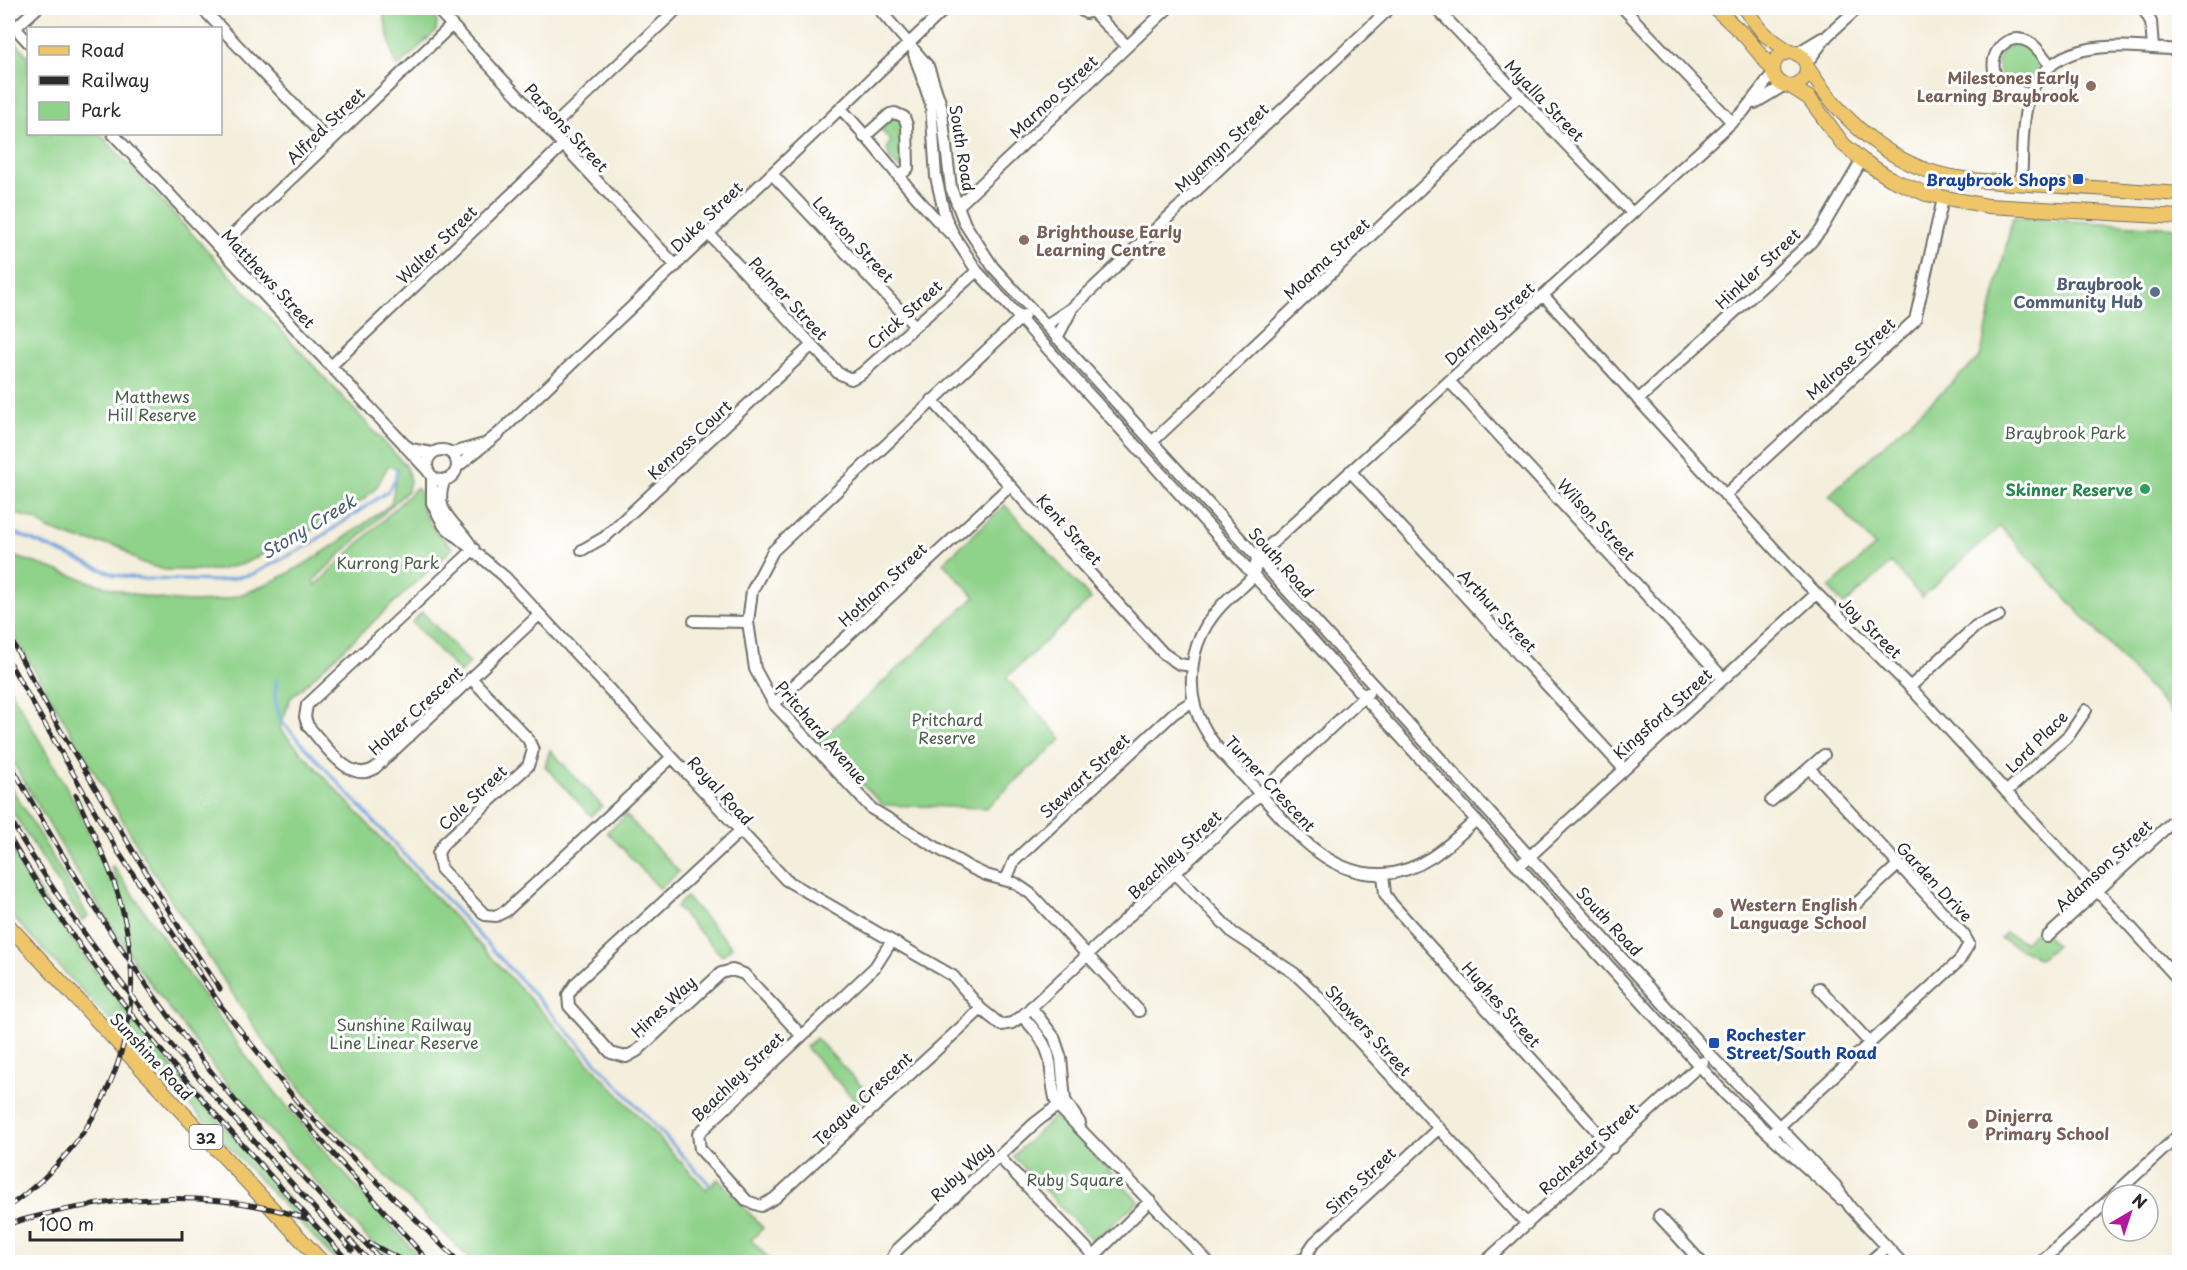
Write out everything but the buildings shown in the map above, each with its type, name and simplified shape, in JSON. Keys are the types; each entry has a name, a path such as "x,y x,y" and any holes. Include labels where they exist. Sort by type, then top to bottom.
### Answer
{"main road":[{"path":"1715,8 1745,36 1787,86 1809,98 1843,144 1891,179 1943,199 2022,207 2180,217"},
{"path":"1744,8 1765,35 1800,59 1834,105 1875,142 1914,165 1949,177 1975,181 2180,194"},
{"path":"1773,72 1779,55 1800,59"},
{"path":"1787,86 1805,78 1800,59"},
{"name":"Hinkler Street","path":"1862,160 1875,142"},
{"name":"Melrose Street","path":"1943,199 1949,177"},
{"path":"2021,183 2022,207"},
{"name":"Sunshine Road","path":"8,925 322,1263"}],"street":[{"path":"27,41 11,24 38,8"},
{"path":"202,8 220,27"},
{"path":"549,130 678,8"},
{"path":"878,8 909,42"},
{"name":"Duke Street","path":"457,467 474,456 484,444 676,266 946,8"},
{"path":"1078,8 1083,13 1094,9 1127,46"},
{"name":"Marnoo Street","path":"958,206 1168,8"},
{"name":"Myamyn Street","path":"1046,325 1072,308 1390,8"},
{"name":"Myalla Street","path":"1436,8 1632,213"},
{"path":"1623,8 1732,122"},
{"path":"1800,59 1858,8"},
{"path":"2143,8 2151,22 2153,48"},
{"name":"Parsons Street","path":"441,9 452,25 676,266"},
{"name":"Alfred Street","path":"220,247 452,25"},
{"path":"222,29 329,142"},
{"path":"2030,95 2009,88 1997,77 1993,61 1999,48 2011,40 2025,40 2037,49 2051,66"},
{"name":"South Road","path":"909,42 928,66 937,89 949,179 958,206 982,251 1057,338 1710,1055 1835,1185 1850,1207"},
{"name":"South Road","path":"909,42 931,104 939,195 954,236"},
{"path":"2021,183 2025,116 2030,95 2051,66 2077,51 2090,47 2180,50"},
{"name":"Darnley Street","path":"1743,112 1773,72"},
{"name":"Darnley Street","path":"1257,557 1743,112 1770,92 1787,86"},
{"name":"Moama Street","path":"1152,442 1520,95"},
{"name":"South Road","path":"840,109 900,176 914,196 954,236 977,271 1699,1066 1768,1136 1850,1207 1887,1247 1895,1261"},
{"path":"864,138 890,114 895,113 904,117 908,168 900,176"},
{"name":"Matthews Street","path":"115,135 430,474"},
{"name":"Walter Street","path":"331,366 563,145"},
{"name":"Hinkler Street","path":"1638,400 1811,242 1821,230 1862,160"},
{"name":"Lawton Street","path":"772,174 914,325"},
{"name":"Melrose Street","path":"1725,495 1915,320 1943,199"},
{"name":"Palmer Street","path":"709,234 838,373 851,379"},
{"name":"Crick Street","path":"851,379 861,374 977,271"},
{"name":"Joy Street","path":"1543,295 1816,594 1910,687 2180,981"},
{"name":"Myamyn Street","path":"1057,338 1072,308"},
{"name":"Pritchard Avenue","path":"1031,309 773,551 752,591 748,622 755,669 774,704 872,809 969,867 986,875 1006,880 1030,894 1139,1011"},
{"name":"Kenross Court","path":"582,550 605,537 812,345"},
{"name":"Wilson Street","path":"1449,381 1723,678"},
{"name":"Kent Street","path":"932,400 1163,653 1179,664 1192,666"},
{"name":"Matthews Street","path":"404,444 411,449 432,453"},
{"name":"Duke Street","path":"452,453 484,444"},
{"path":"442,450 452,453 457,467 453,475 445,479 430,474 427,462 432,453 442,450"},
{"name":"Arthur Street","path":"1350,471 1624,769"},
{"name":"Royal Road","path":"430,474 431,498 435,514 444,526 474,549"},
{"name":"Royal Road","path":"445,479 440,499 443,510 474,549 539,615 739,832 793,886 953,976 981,1009 1001,1025"},
{"name":"Hotham Street","path":"774,704 1010,486"},
{"name":"Holzer Crescent","path":"474,549 311,699 306,707 305,717 308,726 350,770 366,773 375,768 539,615"},
{"path":"1253,575 1257,557"},
{"name":"Turner Crescent","path":"1253,575 1214,613 1200,636 1192,666 1193,701 1210,739 1260,794 1318,853 1345,867 1383,874 1418,865 1431,858 1476,820"},
{"name":"Kingsford Street","path":"1518,867 1816,594"},
{"path":"1910,687 1976,626 1999,616"},
{"path":"694,621 748,622"},
{"name":"Cole Street","path":"471,678 528,739 533,750 528,766 444,843 438,853 441,869 485,915 496,916 506,911 671,758"},
{"name":"Beachley Street","path":"1001,1025 1012,1023 1022,1016 1365,698 1373,685"},
{"name":"Stewart Street","path":"1006,880 1014,861 1174,713 1193,701"},
{"name":"Lord Place","path":"2007,792 2069,735 2086,710"},
{"path":"1771,801 1824,755"},
{"name":"Garden Drive","path":"1768,1136 1959,961 1969,944 1964,935 1809,768"},
{"name":"Adamson Street","path":"2048,936 2180,815"},
{"name":"Hines Way","path":"739,832 576,983 568,996 569,1006 611,1053 626,1057 637,1051 721,973 736,970 744,974 801,1035"},
{"path":"1857,903 1899,864"},
{"name":"Showers Street","path":"1175,873 1233,933 1294,974 1314,992 1527,1224"},
{"name":"Hughes Street","path":"1383,874 1385,894 1392,904 1612,1148"},
{"name":"Beachley Street","path":"761,1206 747,1201 700,1149 698,1134 875,967 891,942"},
{"path":"1819,988 1870,1043"},
{"path":"1031,1007 1054,1038 1053,1094 1088,1136 1208,1263"},
{"name":"Teague Crescent","path":"761,1206 775,1198 981,1009"},
{"path":"1022,1016 1055,1058"},
{"name":"Rochester Street","path":"1485,1263 1710,1055"},
{"name":"Ruby Way","path":"890,1263 897,1250 999,1156 1061,1103"},
{"name":"Sims Street","path":"1309,1260 1310,1248 1314,1243 1439,1128"},
{"path":"2127,1183 2180,1134"},
{"path":"999,1156 1091,1259 1150,1201"},
{"path":"2041,1263 2100,1208"},
{"path":"1659,1216 1701,1263"},
{"path":"1869,1263 1887,1247"},
{"path":"1295,1263 1309,1260"}],"green space":[{"path":"382,8 427,8 437,22 436,31 398,67 395,64"},
{"path":"8,33 27,55 27,135 101,135 406,466 410,480 408,490 314,580 316,585 416,488 420,491 423,509 430,523 453,548 290,699 280,729 706,1189 718,1179 763,1228 751,1240 772,1262 473,1262 319,1111 267,1046 156,877 8,625 8,555 99,585 141,596 192,602 229,598 251,591 314,558 391,504 398,468 388,466 376,488 363,500 308,532 243,564 218,570 165,570 139,562 119,546 79,540 48,529 36,520 8,511"},
{"path":"2018,44 2032,50 2038,64 2032,78 2018,84 2004,78 1998,64 2004,50"},
{"path":"894,116 902,121 904,165 900,169 889,158 887,147 891,141 879,128"},
{"name":"Braybrook Park","path":"2013,217 2179,228 2179,721 2000,526 1922,597 1891,563 1844,605 1829,588 1875,546 1829,495 1980,357"},
{"name":"Pritchard Reserve","path":"1005,505 1091,599 1006,678 1062,739 986,808 883,805 819,741 975,597 943,563"},
{"path":"422,612 470,663 460,673 412,622"},
{"path":"8,685 76,804 105,869 119,888 111,867 113,866 248,1059 318,1144 416,1253 407,1262 389,1262 222,1078 138,967 77,872 8,754"},
{"path":"550,750 602,806 591,816 545,766"},
{"path":"8,782 88,916 82,921 8,805"},
{"path":"626,815 679,872 660,889 607,832"},
{"path":"8,842 83,955 124,1008 210,1111 345,1262 337,1262 8,912"},
{"path":"686,897 732,947 722,956 676,907"},
{"path":"2040,928 2056,945 2040,959 2000,938 2006,933 2024,942"},
{"path":"816,1038 869,1094 858,1104 806,1047"},
{"name":"Ruby Square","path":"1056,1115 1138,1201 1094,1242 1013,1156"}],"waterway":[{"name":"Stony Creek","path":"8,530 115,575 145,579 219,581 253,574 309,545 387,492 395,480 397,468"},
{"path":"276,680 275,699 281,721 710,1185"}],"railway":[{"path":"8,634 55,721 183,934 220,989"},
{"path":"8,660 117,850 221,1006 303,1109 459,1262"},
{"path":"8,759 97,911 172,1021 265,1136 383,1262"},
{"path":"8,1207 42,1179 71,1148 95,1114 113,1076 125,1037 131,995 130,953 122,909 107,865 76,795"},
{"path":"8,816 44,875 125,988 259,1147 352,1250"},
{"path":"8,835 83,950 124,1004 211,1110 349,1262"},
{"path":"290,1105 429,1262"},
{"path":"8,1224 83,1206 158,1199 233,1202 308,1219"},
{"path":"350,1240 370,1262"},
{"path":"370,1243 405,1262"}],"place":[{"name":"Milestones Early Learning Braybrook","path":"2091,86"},
{"name":"Braybrook Shops","path":"2078,179"},
{"name":"Brighthouse Early Learning Centre","path":"1024,240"},
{"name":"Braybrook Community Hub","path":"2155,292"},
{"name":"Skinner Reserve","path":"2145,489"},
{"name":"Western English Language School","path":"1718,913"},
{"name":"Rochester Street/South Road","path":"1714,1043"},
{"name":"Dinjerra Primary School","path":"1973,1124"}],"park label":[{"name":"Matthews Hill Reserve","path":"152,405"},
{"name":"Kurrong Park","path":"388,562"},
{"name":"Sunshine Railway Line Linear Reserve","path":"404,1033"}]}
